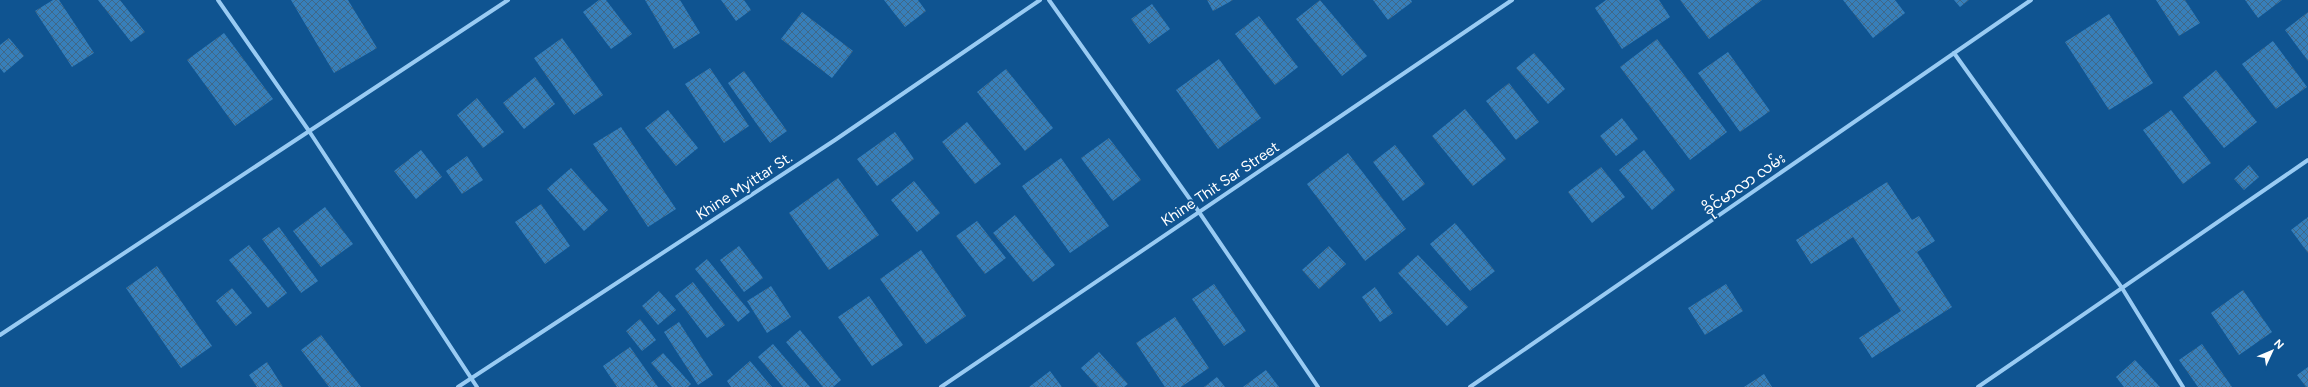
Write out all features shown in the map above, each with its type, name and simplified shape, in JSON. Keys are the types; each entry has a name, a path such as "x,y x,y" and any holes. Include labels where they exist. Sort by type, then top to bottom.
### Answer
{"street":[{"path":"218,0 309,131 477,387"},
{"path":"0,335 508,0"},
{"name":"Khine Myittar St.","path":"458,387 835,140 1040,0"},
{"path":"1049,0 1199,212 1318,387"},
{"name":"Khine Thit Sar Street","path":"941,387 1512,0"},
{"name":"ခိုင်မာလာ လမ်း","path":"1470,387 2031,0"},
{"path":"1954,53 2122,288 2183,387"},
{"path":"1978,387 2308,160"}],"building":[{"path":"53,0 59,0 94,53 72,67 35,11"},
{"path":"98,0 120,0 145,32 131,42"},
{"path":"291,0 348,0 377,48 334,73"},
{"path":"599,0 606,0 632,34 611,49 583,12"},
{"path":"645,0 680,0 700,33 674,49"},
{"path":"721,0 744,0 751,10 736,21"},
{"path":"884,0 918,0 926,11 905,27"},
{"path":"1207,0 1233,0 1213,11"},
{"path":"1320,0 1367,56 1342,76 1296,19"},
{"path":"1373,0 1411,0 1412,2 1388,20"},
{"path":"1606,0 1659,0 1670,17 1622,49 1595,8"},
{"path":"1680,0 1762,0 1709,39"},
{"path":"1843,0 1895,0 1905,13 1873,38"},
{"path":"1954,0 1969,0 1960,7"},
{"path":"2156,0 2185,0 2200,23 2179,36"},
{"path":"2245,0 2282,0 2258,18"},
{"path":"1152,4 1170,29 1149,44 1131,19"},
{"path":"802,12 853,51 832,78 781,39"},
{"path":"2308,12 2308,61 2285,30"},
{"path":"2109,14 2153,83 2109,110 2065,42"},
{"path":"1259,16 1298,67 1275,85 1235,34"},
{"path":"224,33 273,99 235,126 187,60"},
{"path":"9,38 24,56 4,73 0,68 0,45"},
{"path":"562,38 603,95 574,115 534,58"},
{"path":"1657,39 1727,132 1690,160 1620,67"},
{"path":"2273,41 2307,87 2276,109 2242,64"},
{"path":"1728,52 1770,111 1740,132 1698,73"},
{"path":"1534,53 1565,89 1548,104 1516,68"},
{"path":"1219,59 1261,118 1218,149 1176,90"},
{"path":"710,68 749,126 724,143 685,84"},
{"path":"1006,69 1053,128 1025,151 977,92"},
{"path":"2216,70 2257,122 2224,148 2183,97"},
{"path":"744,71 787,131 770,143 728,83"},
{"path":"535,77 555,104 524,129 503,103"},
{"path":"1509,83 1539,122 1516,140 1486,101"},
{"path":"477,98 504,132 483,148 457,115"},
{"path":"1465,109 1506,159 1473,186 1432,136"},
{"path":"668,110 698,148 676,166 645,128"},
{"path":"2171,110 2211,163 2183,184 2143,130"},
{"path":"1622,118 1638,139 1616,156 1600,136"},
{"path":"967,122 1001,164 975,184 942,142"},
{"path":"621,127 676,209 648,227 593,144"},
{"path":"895,132 914,159 877,186 857,159"},
{"path":"1109,138 1141,180 1113,201 1081,158"},
{"path":"1395,145 1425,184 1403,201 1373,162"},
{"path":"421,150 442,177 416,199 394,171"},
{"path":"1644,150 1675,190 1652,210 1619,170"},
{"path":"1348,153 1406,229 1365,261 1307,184"},
{"path":"467,156 483,180 462,194 446,171"},
{"path":"1061,158 1109,226 1070,253 1022,186"},
{"path":"2249,165 2259,177 2244,190 2234,179"},
{"path":"1601,167 1625,197 1592,223 1568,192"},
{"path":"571,168 608,210 584,231 547,189"},
{"path":"838,178 879,235 829,270 789,213"},
{"path":"914,181 940,213 917,232 891,200"},
{"path":"1887,182 1912,220 1919,216 1935,241 1917,252 1952,307 1872,358 1859,338 1901,311 1853,237 1811,264 1796,240"},
{"path":"541,204 570,246 545,264 515,222"},
{"path":"325,207 353,244 321,267 293,231"},
{"path":"1015,215 1055,265 1033,282 993,233"},
{"path":"2308,217 2308,253 2291,230"},
{"path":"977,221 1006,258 985,274 956,236"},
{"path":"1455,223 1495,271 1470,291 1430,244"},
{"path":"279,227 318,281 301,293 262,239"},
{"path":"249,245 287,293 268,308 229,260"},
{"path":"739,246 763,278 744,292 720,260"},
{"path":"1329,246 1346,264 1319,289 1302,270"},
{"path":"921,250 966,316 926,344 880,279"},
{"path":"1418,255 1468,307 1447,326 1398,273"},
{"path":"707,259 750,312 738,322 695,269"},
{"path":"157,266 212,346 181,368 126,288"},
{"path":"693,282 725,325 707,338 675,296"},
{"path":"1214,284 1246,331 1224,346 1192,299"},
{"path":"1726,284 1743,311 1705,335 1688,308"},
{"path":"771,286 791,317 767,333 747,301"},
{"path":"1375,287 1393,313 1380,322 1362,297"},
{"path":"232,288 252,313 236,326 216,301"},
{"path":"2243,290 2272,332 2239,355 2211,313"},
{"path":"659,291 676,310 658,325 642,306"},
{"path":"869,296 903,345 872,366 838,317"},
{"path":"1175,317 1209,368 1181,387 1165,387 1136,343"},
{"path":"640,319 656,340 642,351 626,331"},
{"path":"679,322 713,375 698,385 664,332"},
{"path":"800,330 841,380 833,387 823,387 786,342"},
{"path":"321,335 361,387 329,387 301,350"},
{"path":"773,344 810,387 783,387 758,357"},
{"path":"2202,344 2232,387 2198,387 2179,360"},
{"path":"630,347 658,387 617,387 603,366"},
{"path":"1099,352 1128,384 1124,387 1098,387 1081,368"},
{"path":"663,353 691,384 688,387 672,387 651,363"},
{"path":"2135,360 2160,387 2124,387 2116,377"},
{"path":"750,361 772,387 731,387 727,381"},
{"path":"267,362 283,387 257,387 249,375"},
{"path":"2308,367 2308,387 2306,387 2297,375"},
{"path":"1266,370 1279,387 1243,387"},
{"path":"1050,371 1062,387 1029,387"},
{"path":"1764,374 1772,387 1744,387"},
{"path":"1217,377 1225,387 1204,387"}]}
